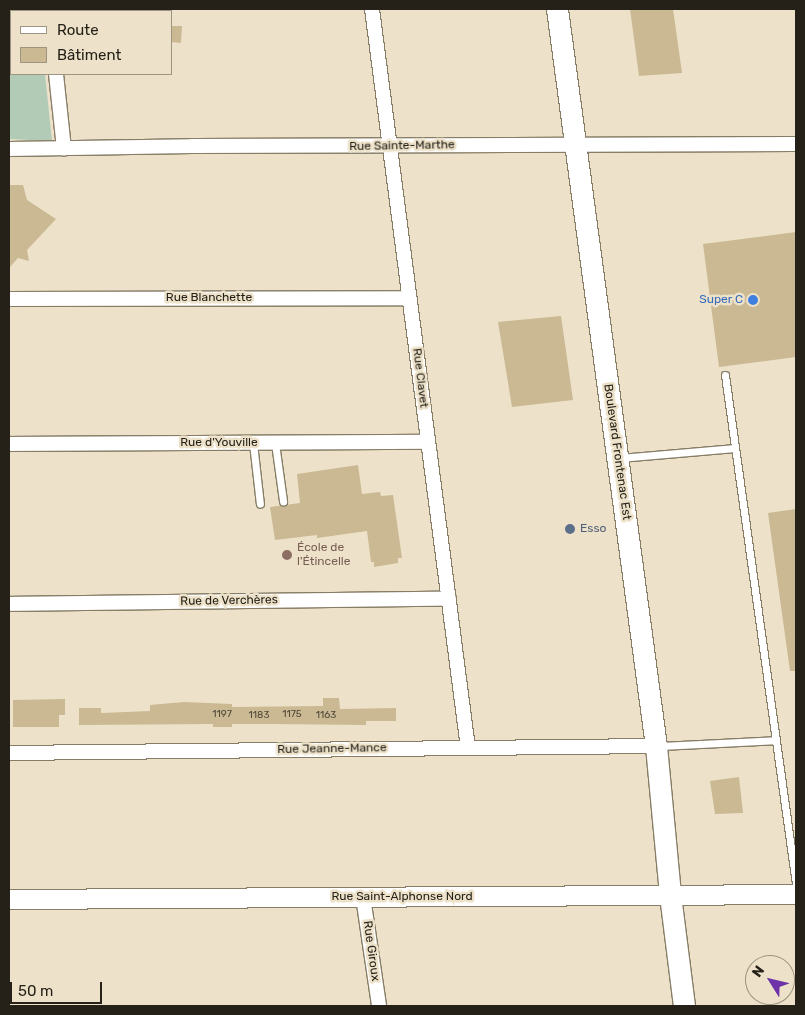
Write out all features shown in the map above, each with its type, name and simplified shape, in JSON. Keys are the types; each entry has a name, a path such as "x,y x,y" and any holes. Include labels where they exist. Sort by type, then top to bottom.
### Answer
{"main road":[{"name":"Boulevard Frontenac Est","path":"557,9 656,746 670,896 684,1006"},
{"name":"Rue Saint-Alphonse Nord","path":"9,900 796,894"}],"street":[{"name":"Rue Clavet","path":"372,9 468,748"},
{"path":"56,75 64,149"},
{"name":"Rue Sainte-Marthe","path":"9,149 192,146 390,147 796,144"},
{"name":"Rue Blanchette","path":"9,299 409,298"},
{"name":"Rue d'Youville","path":"9,444 428,442"},
{"name":"Rue de Verchères","path":"9,604 449,599"},
{"name":"Rue Jeanne-Mance","path":"9,753 656,746"},
{"name":"Rue Giroux","path":"363,897 379,1006"}],"lane":[{"path":"725,375 796,884"},
{"path":"253,443 260,504"},
{"path":"275,443 283,501"},
{"path":"617,458 735,448"},
{"path":"656,746 776,740"}],"green space":[{"path":"9,9 37,9 10,10 10,75 45,75 52,141 9,139"}],"building":[{"path":"630,9 673,9 682,73 639,76"},
{"path":"172,26 182,26 181,43 172,42"},
{"path":"9,185 23,185 27,200 56,219 27,250 29,261 18,258 9,268"},
{"name":"Super C","path":"796,232 796,357 719,367 703,244"},
{"path":"561,316 573,400 512,407 498,322"},
{"path":"358,465 362,494 380,492 381,496 393,495 402,558 398,558 398,563 374,567 374,562 371,562 367,531 317,538 317,535 275,540 270,507 300,503 297,474"},
{"path":"796,509 796,671 790,671 768,513"},
{"path":"323,698 339,698 340,709 396,708 396,721 366,721 366,725 232,724 232,727 213,727 213,724 79,725 79,708 101,708 101,713 150,711 150,705 184,702 232,704 232,707 323,706"},
{"path":"65,699 65,715 59,715 59,727 13,727 13,700"},
{"path":"739,777 743,813 715,814 710,781"}],"place":[{"name":"Super C","path":"753,300"},
{"name":"Esso","path":"570,529"},
{"name":"École de l'Étincelle","path":"287,555"}]}
